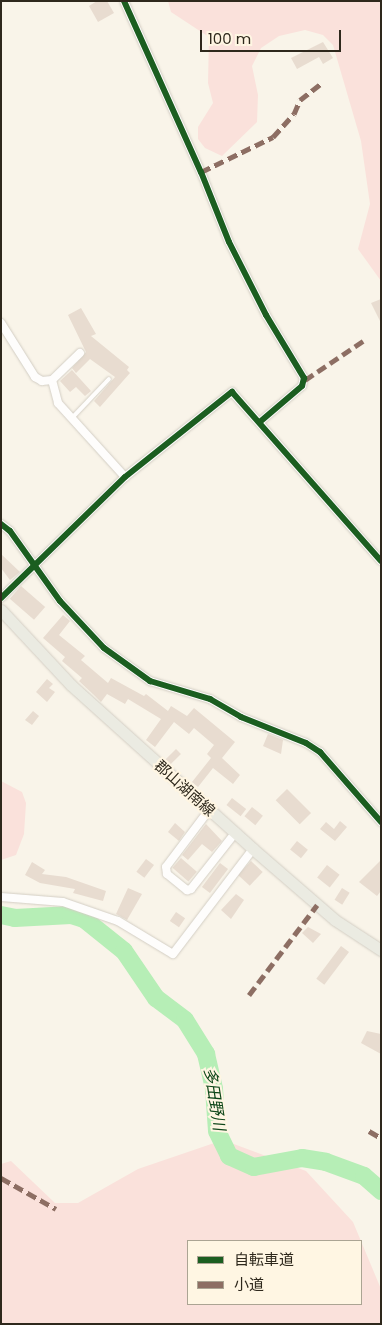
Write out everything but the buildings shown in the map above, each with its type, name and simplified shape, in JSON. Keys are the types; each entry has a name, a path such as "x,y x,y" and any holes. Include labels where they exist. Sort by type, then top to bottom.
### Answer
{"main road":[{"name":"郡山湖南線","path":"1,610 71,685 209,810 335,920 381,950"}],"street":[{"path":"124,1 201,172 229,242 266,315 304,378 302,386 260,421"},
{"path":"1,323 35,377 42,381 52,380 80,353"},
{"path":"52,380 58,403 125,477"},
{"path":"1,598 33,564 125,477 227,394 236,394 381,561"},
{"path":"1,524 80,625 139,675 160,686 210,699 241,717 306,743 320,752 381,822"},
{"path":"209,810 166,867 167,874 185,888 191,889 235,833"},
{"path":"1,897 63,902 118,921 172,954 253,849"}],"lane":[{"path":"71,419 109,379"}],"shaded area":[{"path":"168,1 381,1 381,281 358,249 370,204 361,141 333,45 323,35 305,30 279,36 261,48 252,66 258,95 257,122 222,156 205,148 198,139 198,127 213,103 208,83 209,37 171,12"},
{"path":"1,781 22,792 26,803 24,834 16,855 1,860"},
{"path":"223,1140 306,1171 353,1222 361,1240 187,1240 187,1305 362,1305 362,1243 381,1289 381,1324 1,1324 1,1164 11,1161 55,1203 78,1203 138,1169"}],"waterway":[{"name":"多田野川","path":"1,915 15,918 71,915 84,919 124,951 156,998 185,1020 206,1054 214,1089 217,1131 229,1156 254,1167 302,1158 326,1162 364,1176 381,1191"}],"marked path":[{"path":"201,172 273,137 294,114 300,100 322,83"},
{"path":"305,380 366,339"},
{"path":"249,995 317,905"},
{"path":"369,1131 381,1138"},
{"path":"1,1178 56,1209"}],"cycle path":[{"path":"124,1 201,172 229,242 266,315 304,378 302,386 261,421"},
{"path":"1,598 125,477 232,392 381,561"},
{"path":"1,524 10,531 60,601 104,648 150,681 210,699 241,717 306,743 320,752 381,822"}]}
